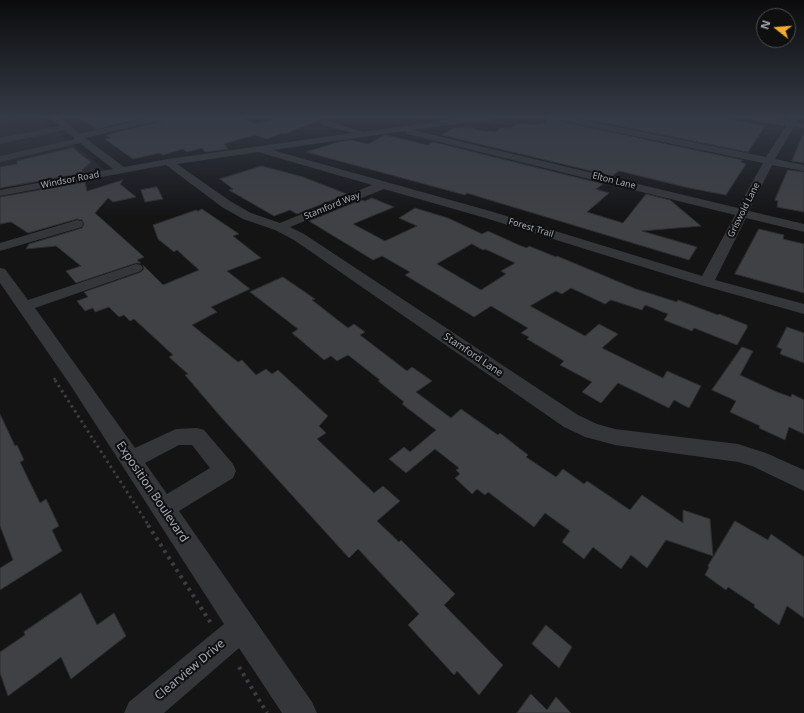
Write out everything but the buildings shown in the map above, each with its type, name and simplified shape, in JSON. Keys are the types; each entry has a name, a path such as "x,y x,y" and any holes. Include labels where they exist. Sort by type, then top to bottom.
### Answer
{"street":[{"path":"0,159 23,154 28,151"},
{"path":"96,151 122,171"},
{"name":"Windsor Road","path":"0,193 168,162 241,151"},
{"name":"Forest Trail","path":"264,151 486,214 706,282 804,309"},
{"name":"Elton Lane","path":"492,151 804,228"},
{"path":"722,151 804,168"},
{"name":"Griswold Lane","path":"706,282 775,151"},
{"name":"Stamford Lane","path":"168,162 226,204 247,216 280,227 299,237 571,421 592,431 614,437 738,453 758,459 804,481"},
{"name":"Stamford Way","path":"280,227 383,185"},
{"path":"0,247 77,224"},
{"path":"25,306 136,268"},
{"name":"Exposition Boulevard","path":"0,272 164,508 227,627 301,713"},
{"path":"131,460 176,437 197,436 225,471 164,508"},
{"name":"Clearview Drive","path":"140,713 227,627"}],"path":[{"path":"51,374 227,627"},
{"path":"239,667 267,713"}],"shaded area":[{"path":"0,151 81,151 106,171 0,188"}]}
